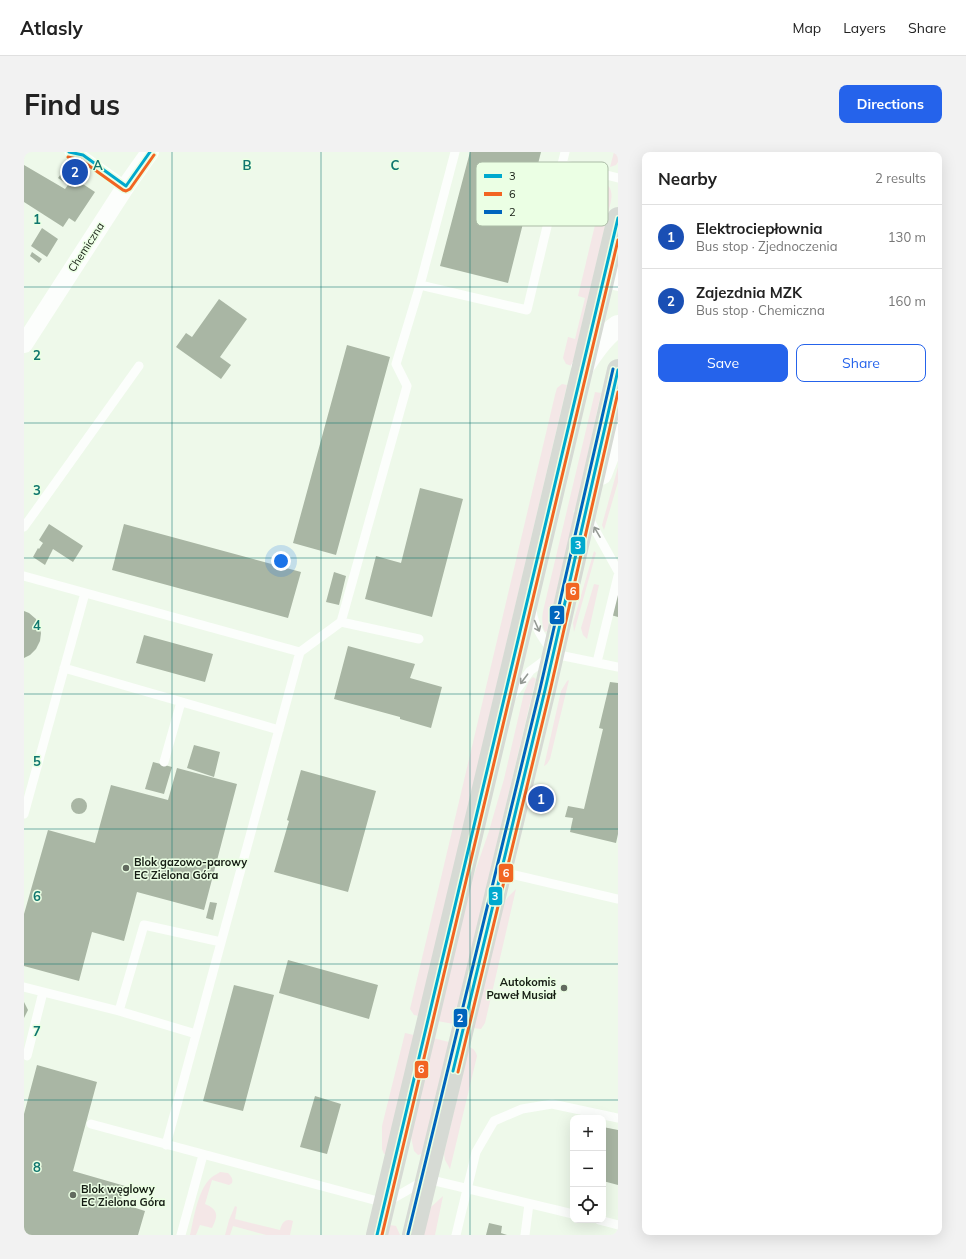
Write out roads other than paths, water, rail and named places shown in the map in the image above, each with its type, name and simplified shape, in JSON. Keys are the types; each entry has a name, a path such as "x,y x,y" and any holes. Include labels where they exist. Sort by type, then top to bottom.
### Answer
{"main road":[{"path":"377,1235 618,220"},
{"path":"413,1235 554,654 618,370"}],"street":[{"name":"Chemiczna","path":"24,344 126,186 150,152"},
{"path":"618,220 618,280"},
{"path":"582,368 598,346 612,330 618,326"},
{"path":"586,514 618,430"}],"lane":[{"path":"70,152 84,154 126,186"},
{"path":"166,1144 300,652 340,622 407,386 396,364 420,284 455,152"},
{"path":"562,162 565,152"},
{"path":"608,176 618,178"},
{"path":"420,284 528,310 548,226"},
{"path":"24,527 139,366"},
{"path":"586,514 618,571"},
{"path":"24,576 300,652"},
{"path":"597,662 618,576"},
{"path":"24,814 85,593"},
{"path":"529,595 534,622 554,654 618,667"},
{"path":"340,622 418,640"},
{"path":"501,714 530,672 554,654"},
{"path":"64,668 279,730"},
{"path":"164,762 181,702"},
{"path":"502,872 618,899"},
{"path":"118,1011 144,925 221,942"},
{"path":"24,987 118,1011 196,1034"},
{"path":"28,1056 43,992"},
{"path":"456,1235 476,1152 494,1121 522,1109 552,1104 618,1118"},
{"path":"91,1124 385,1204 427,1179 570,1213"},
{"path":"181,1235 203,1154"},
{"path":"526,1235 530,1204"},
{"path":"606,1222 618,1225"}],"place":[{"name":"Zajezdnia MZK","path":"75,172"},
{"name":"Elektrociepłownia","path":"541,799"},
{"name":"Blok gazowo-parowy EC Zielona Góra","path":"126,868"},
{"name":"Autokomis Paweł Musiał","path":"564,988"},
{"name":"Blok węglowy EC Zielona Góra","path":"73,1195"}]}
